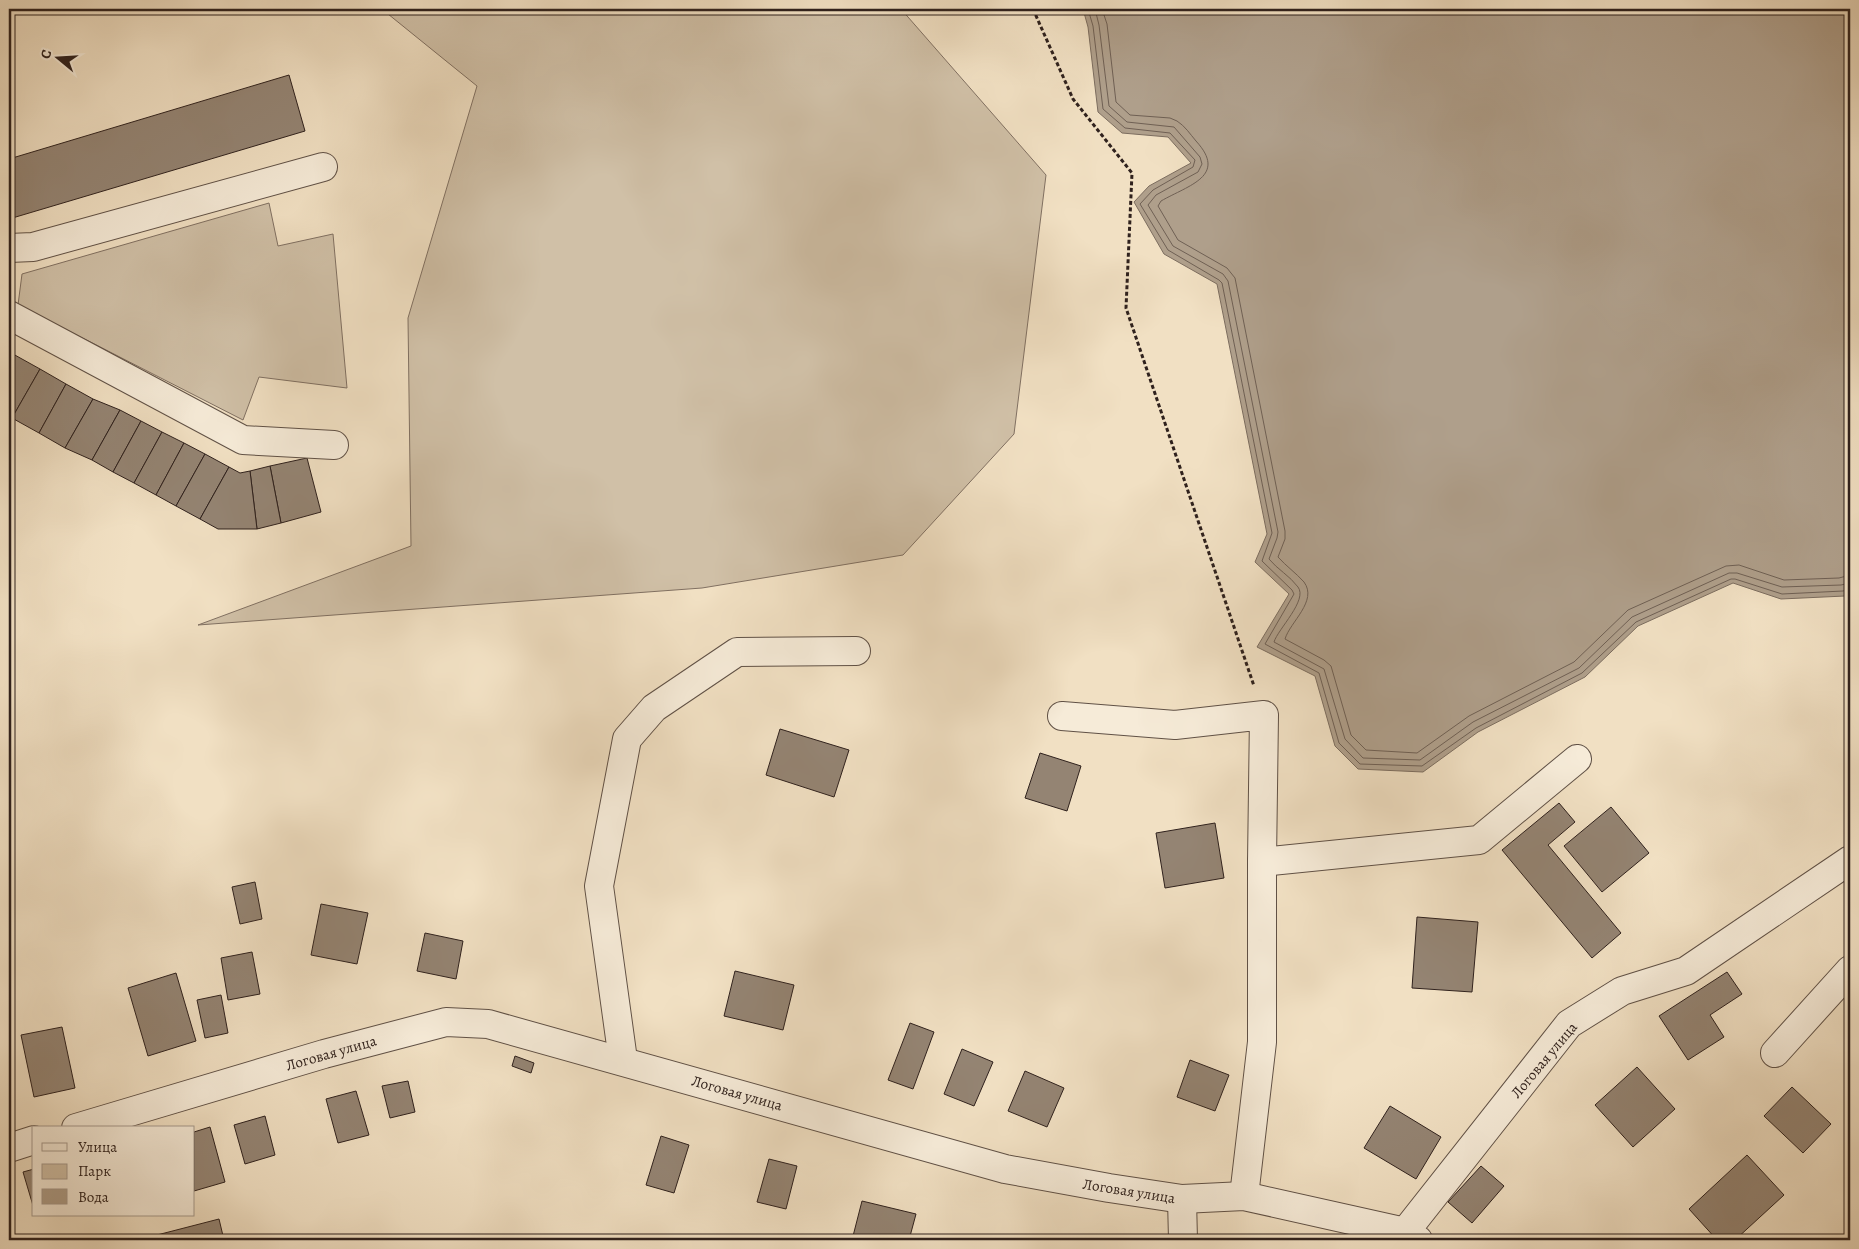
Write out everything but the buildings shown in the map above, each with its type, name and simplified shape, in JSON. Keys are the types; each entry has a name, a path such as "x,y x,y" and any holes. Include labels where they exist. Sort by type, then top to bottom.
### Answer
{"street":[{"path":"9,248 33,247 323,167"},
{"path":"9,315 243,440 334,446"},
{"path":"623,1060 599,886 627,739 654,708 737,652 856,651"},
{"path":"1062,716 1175,726 1264,715 1262,1042 1244,1196"},
{"path":"1262,862 1479,840 1578,759"},
{"name":"Логовая улица","path":"83,1126 324,1054 446,1022 488,1024 623,1060 1005,1169 1182,1199 1244,1196 1411,1236 1569,1024 1622,992 1686,971 1850,860"},
{"path":"1775,1052 1850,970"},
{"path":"9,1148 32,1141"},
{"path":"1182,1199 1184,1240"}],"path":[{"path":"1033,9 1073,99 1132,173 1126,308 1264,715"}],"green space":[{"path":"402,9 901,9 1046,175 1014,434 903,555 702,588 198,625 411,546 408,318 477,86 388,14"},
{"path":"269,203 278,246 333,234 347,388 259,377 243,420 18,305 22,274"}],"water":[{"path":"1083,9 1850,9 1850,593 1845,596 1781,599 1733,583 1638,626 1585,677 1478,732 1423,772 1358,769 1335,746 1315,676 1257,647 1289,594 1255,562 1267,534 1217,284 1164,254 1134,202 1149,186 1191,163 1168,137 1122,133 1098,112 1088,27"}]}
